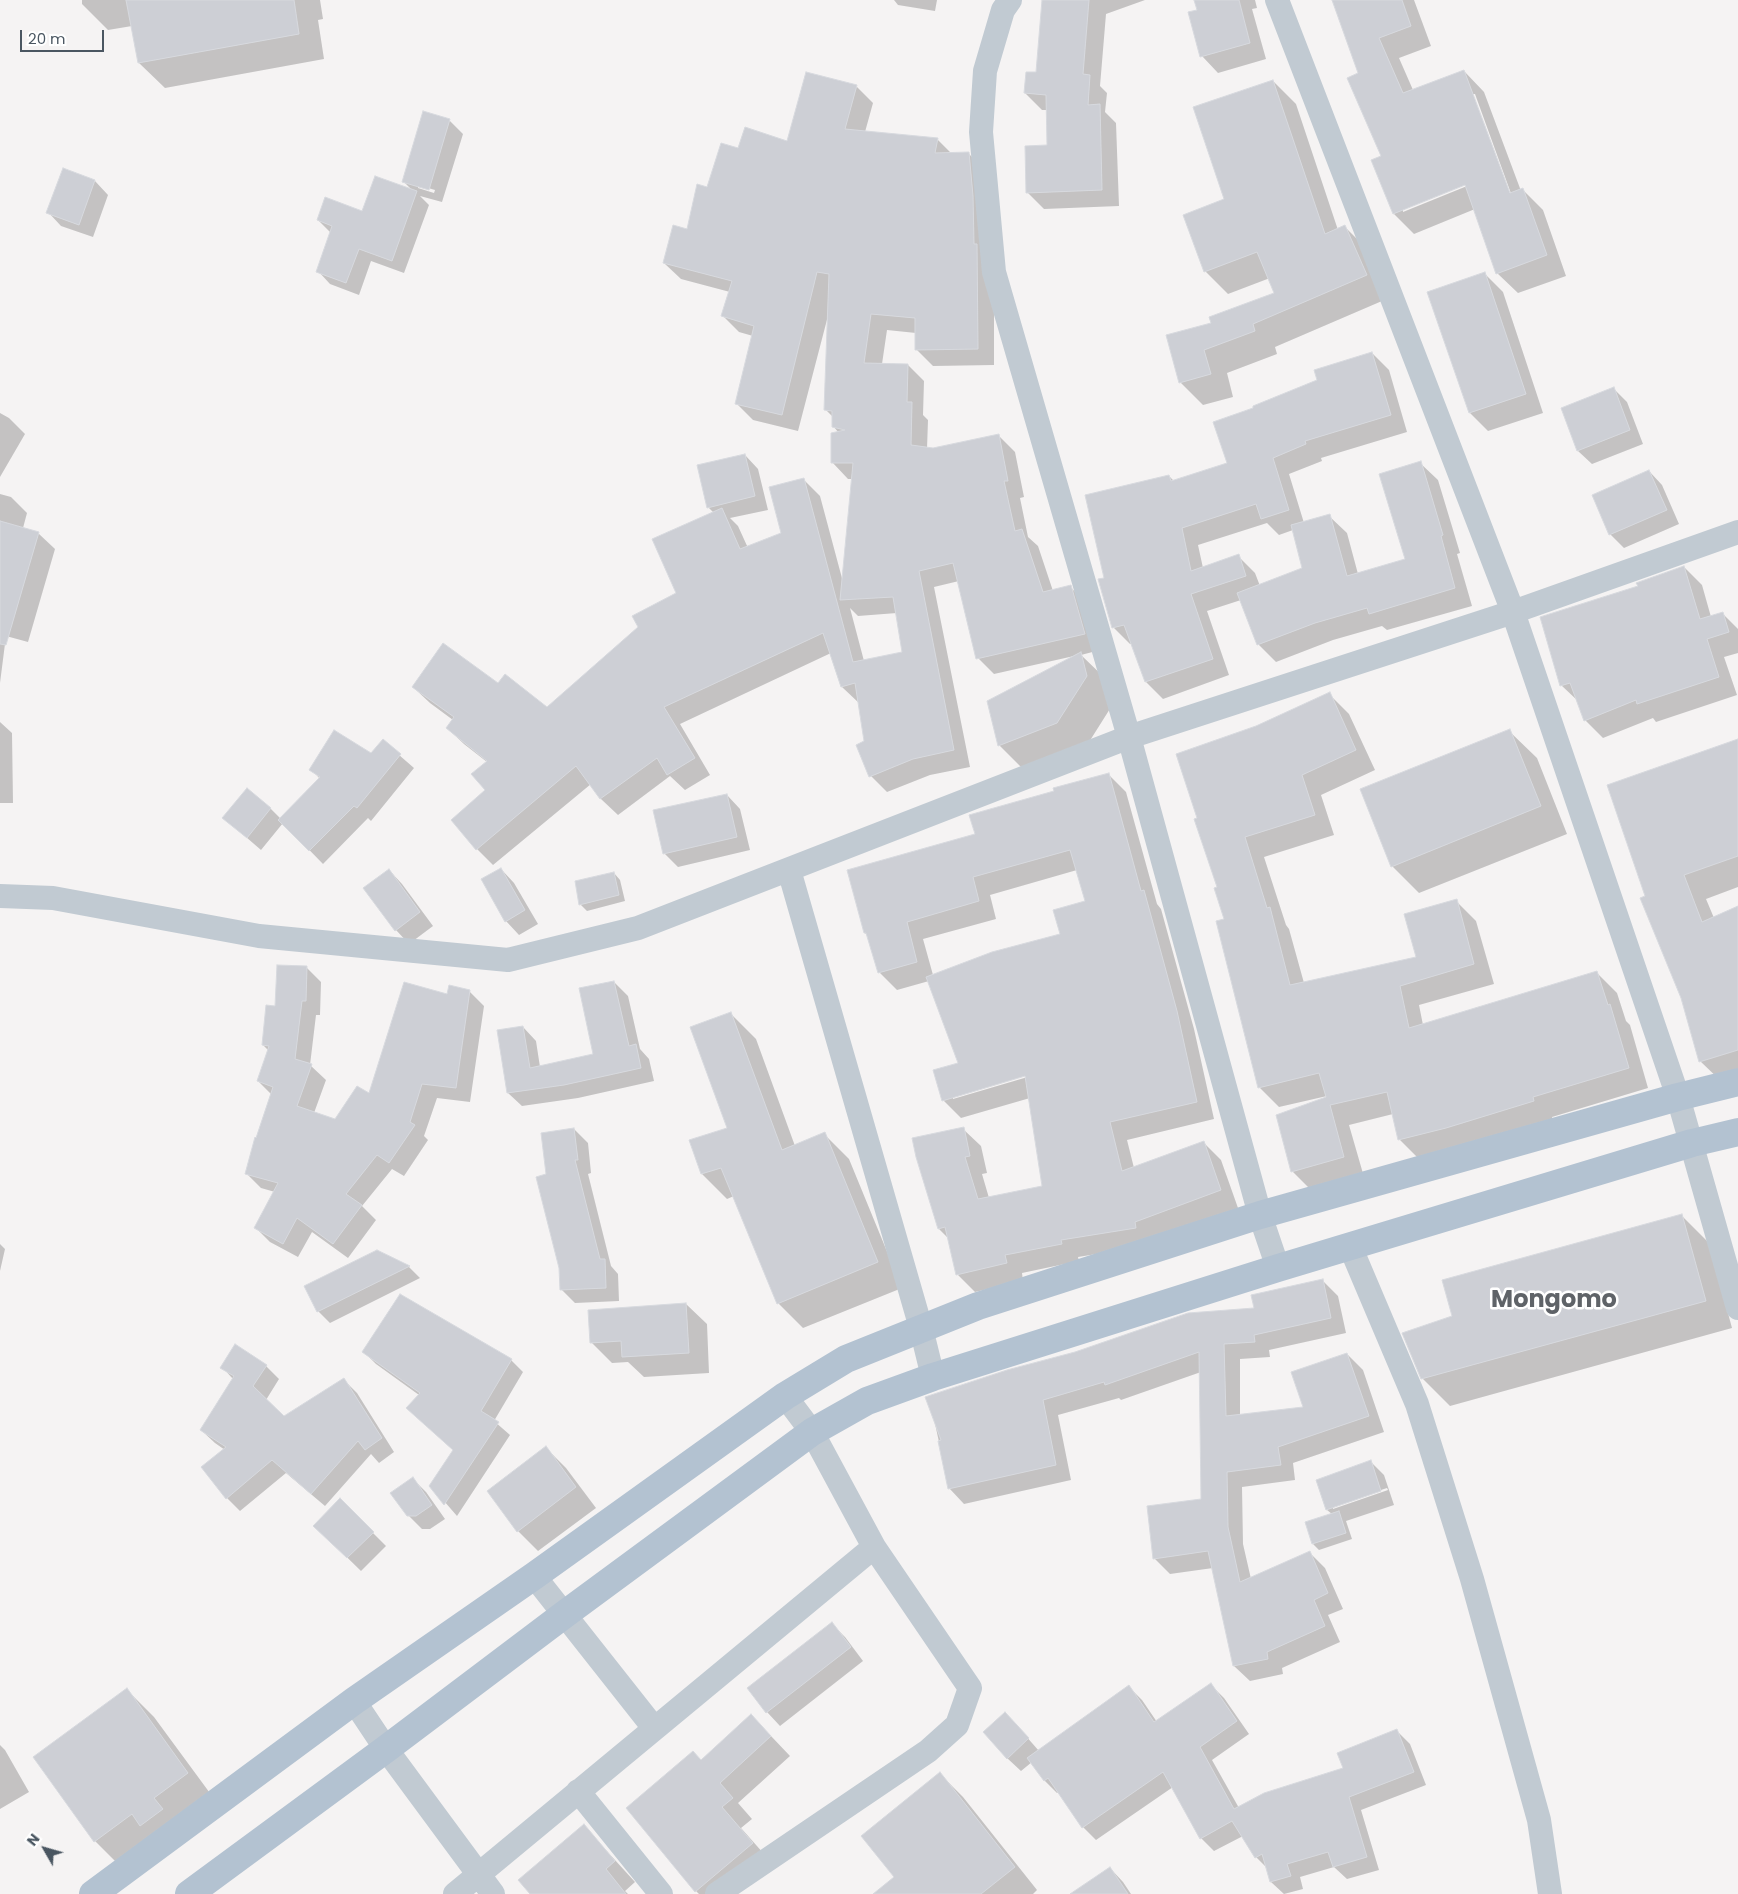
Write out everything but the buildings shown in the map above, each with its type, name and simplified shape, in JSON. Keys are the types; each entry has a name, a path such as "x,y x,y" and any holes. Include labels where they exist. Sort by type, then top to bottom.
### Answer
{"main road":[{"path":"92,1894 354,1702 785,1396 846,1360 978,1306 1260,1215 1678,1097 1738,1082"},
{"path":"189,1894 386,1750 565,1614 812,1432 867,1400 933,1376 1278,1268 1692,1143 1738,1132"}],"street":[{"path":"1010,0 1003,10 984,70 981,123 994,272 1129,738 1260,1215 1278,1268"},
{"path":"1277,0 1513,612 1678,1097 1738,1308"},
{"path":"0,896 52,898 259,936 508,960 638,928 1129,738 1513,612 1738,532"},
{"path":"789,870 921,1328 933,1376"},
{"path":"1350,1246 1417,1404 1472,1579 1539,1820 1550,1894"},
{"path":"717,1894 928,1751 957,1725 970,1688 874,1547 812,1432 785,1396"},
{"path":"455,1894 874,1547"},
{"path":"534,1576 654,1728"},
{"path":"354,1702 386,1750 492,1894"},
{"path":"578,1791 662,1894"}],"district":[{"name":"Mongomo","path":"1554,1301"}]}
